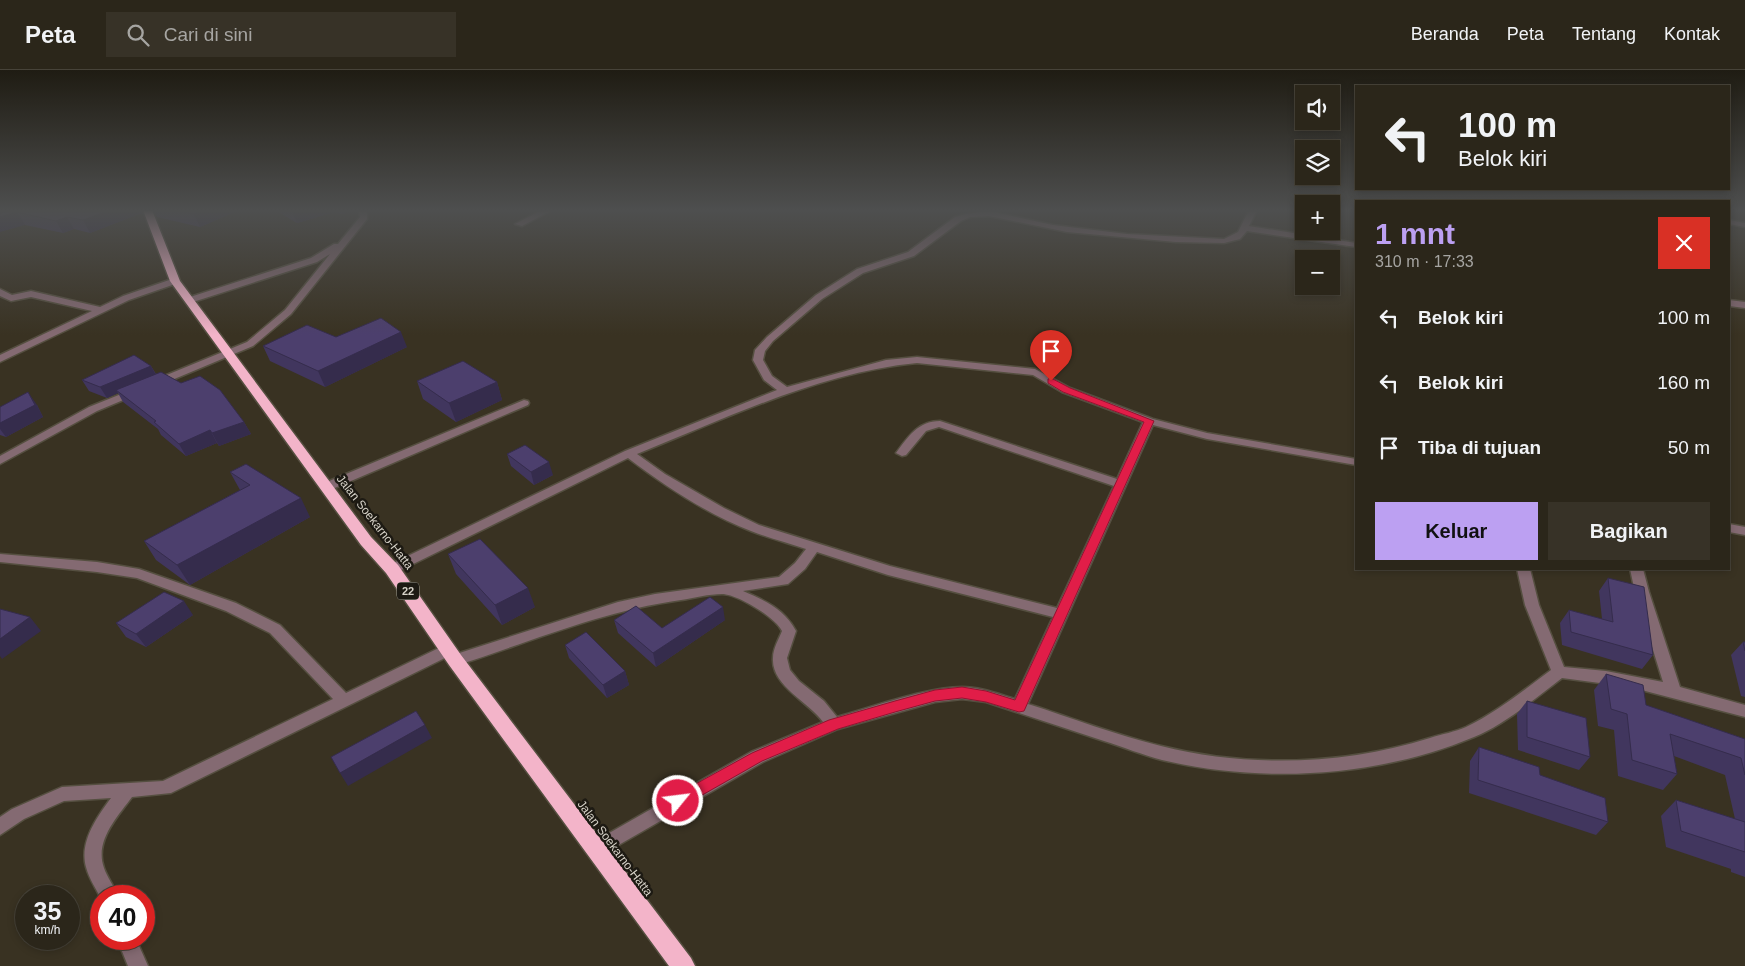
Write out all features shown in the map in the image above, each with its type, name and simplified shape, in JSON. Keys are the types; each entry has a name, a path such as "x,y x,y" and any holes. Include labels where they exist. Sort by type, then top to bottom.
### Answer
{"highway":[{"name":"Jalan Soekarno-Hatta","path":"163,252 175,281 366,540 392,569 452,655 683,966"}],"street":[{"path":"190,300 314,260 327,252"},
{"path":"0,461 93,409 250,344 288,312 336,252"},
{"path":"785,391 768,378 758,360 760,350 770,339 819,297 860,271 914,252"},
{"path":"0,359 126,298 175,281"},
{"path":"0,292 11,298"},
{"path":"0,302 31,294 101,310"},
{"path":"1730,303 1745,305"},
{"path":"392,569 628,452 785,391 886,363 917,360 1035,372 1066,390 1149,421 1207,436 1355,462"},
{"path":"326,486 524,403"},
{"path":"1019,707 1149,421"},
{"path":"902,453 923,426 932,423 940,424 1121,484"},
{"path":"628,452 661,477 720,511 755,528 888,570 1062,614"},
{"path":"1730,528 1745,532"},
{"path":"0,827 18,814 62,794 165,788 344,700 452,655 586,616 670,596 783,581 800,566 814,546"},
{"path":"0,558 97,567 139,574 231,607 276,629 344,700"},
{"path":"1523,570 1532,605 1559,672"},
{"path":"1637,570 1642,592 1673,689"},
{"path":"726,590 778,614 787,624 789,631 781,651 780,661 784,674 820,706 834,724"},
{"path":"596,850 757,757 834,724 935,696 962,693 986,696 1161,752 1218,763 1253,766 1319,766 1407,752 1470,732 1517,704 1559,672 1590,673 1673,689 1745,711"},
{"path":"103,885 94,865 95,843 110,814 128,790"},
{"path":"131,950 138,966"}],"building":[{"path":"381,318 401,332 318,371 263,346 307,325 336,337"},
{"path":"134,355 151,366 100,387 82,380"},
{"path":"463,361 497,382 449,403 417,381"},
{"path":"161,372 181,383 200,376 220,390 244,422 212,433 210,430 179,444 154,422 156,421 116,390"},
{"path":"28,392 35,405 0,423 0,407"},
{"path":"525,445 549,462 531,472 507,454"},
{"path":"246,464 301,498 177,565 144,541 250,485 230,472"},
{"path":"480,539 528,588 495,605 448,554"},
{"path":"1608,578 1644,587 1653,655 1571,632 1569,610 1613,622"},
{"path":"164,592 184,601 136,634 116,623"},
{"path":"710,597 723,607 653,653 614,620 636,606 662,628"},
{"path":"0,609 30,617 0,639"},
{"path":"586,632 625,671 603,685 565,645"},
{"path":"1606,674 1643,685 1646,705 1745,739 1745,775 1741,758 1670,734 1677,774 1632,760 1627,714 1611,709"},
{"path":"1527,701 1586,718 1590,757 1527,737"},
{"path":"416,711 425,725 340,773 331,757"},
{"path":"1479,747 1539,767 1540,775 1605,798 1608,822 1478,780"},
{"path":"1676,800 1745,822 1745,852 1681,831"}],"route":[{"path":"678,801 757,757 834,724 895,706 935,696 962,693 986,696 1019,707 1149,421 1066,390 1051,381"}]}
